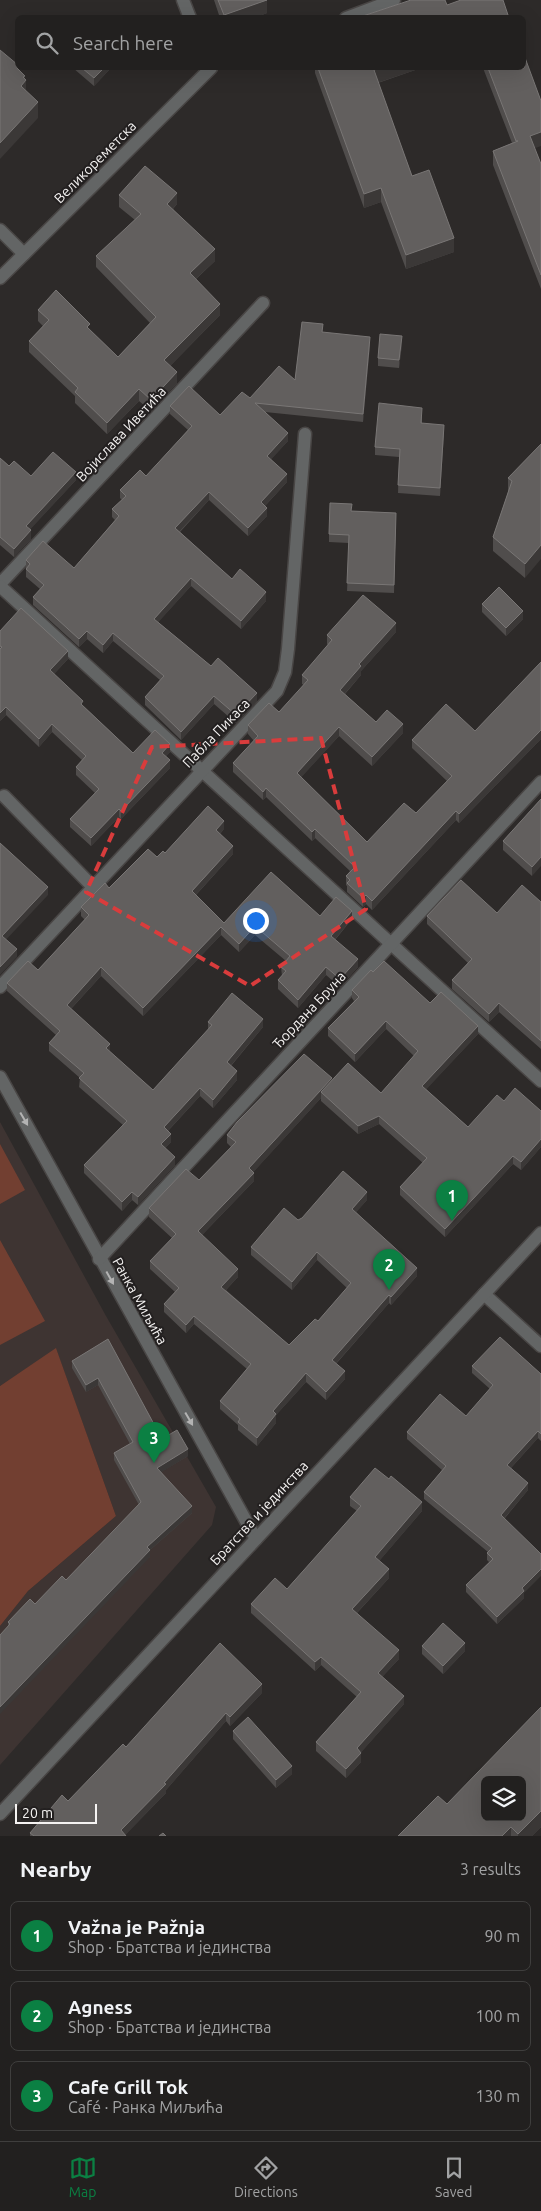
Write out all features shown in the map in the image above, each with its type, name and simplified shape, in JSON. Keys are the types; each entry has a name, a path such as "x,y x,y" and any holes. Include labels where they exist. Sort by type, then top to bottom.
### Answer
{"street":[{"path":"183,0 189,15"},
{"path":"354,15 394,0"},
{"name":"Великореметска","path":"0,278 208,70"},
{"path":"0,230 24,254"},
{"name":"Војислава Иветића","path":"0,585 263,303"},
{"name":"Пабла Пикаса","path":"0,987 201,770 277,691 285,672 305,434"},
{"path":"0,585 541,1080"},
{"name":"Ђордана Бруна","path":"100,1258 541,782"},
{"path":"4,796 93,887"},
{"name":"Ранка Миљића","path":"0,1077 256,1539"},
{"name":"Братства и јединства","path":"0,1814 541,1233"},
{"path":"484,1294 541,1346"}],"highlighted area":[{"path":"321,738 366,909 250,986 86,892 152,747"}],"shaded area":[{"path":"0,1122 106,1316 216,1507 212,1525 0,1765 0,1626 28,1591 116,1516 56,1349 0,1386"},
{"path":"0,1144 25,1190 0,1204"},
{"path":"0,1240 45,1321 0,1345"},
{"path":"56,1348 116,1516 28,1591 0,1626 0,1386"}],"building":[{"path":"218,0 267,0 224,15"},
{"path":"411,0 445,0 447,5 461,0 503,0 508,15 366,15"},
{"path":"0,50 15,62 15,70 19,70 25,76 23,77 26,80 21,86 38,102 0,143"},
{"path":"526,60 541,101 541,132 530,136 541,164 541,275 493,151 518,141 516,141 489,70 526,70"},
{"path":"84,70 102,70 94,78"},
{"path":"319,70 374,70 412,176 429,170 454,238 406,255 381,188 364,194"},
{"path":"145,166 177,193 167,204 215,249 190,273 220,304 164,360 177,372 151,400 139,389 107,423 75,392 78,388 29,341 49,320 38,310 56,290 90,324 87,327 118,357 156,317 96,256 141,214 119,195"},
{"path":"302,322 323,324 322,332 370,337 363,414 255,403 288,433 267,456 287,474 261,502 267,508 248,528 209,492 175,528 232,579 240,569 266,592 241,621 191,578 154,619 211,666 218,658 257,693 236,715 214,696 181,732 145,697 164,676 113,633 103,645 87,631 79,639 33,597 44,585 26,569 30,564 26,560 43,541 74,568 119,516 112,509 126,496 120,490 140,470 146,476 192,426 170,406 189,386 220,415 242,392 250,398 279,366 295,380"},
{"path":"380,334 402,336 399,360 378,358"},
{"path":"379,403 422,408 421,423 444,425 440,488 398,485 400,449 375,447"},
{"path":"541,444 541,545 525,564 493,537 512,481 508,478"},
{"path":"53,452 76,472 26,526 31,530 14,549 0,537 0,458 9,466 14,461 31,476"},
{"path":"330,503 352,504 351,511 396,513 394,585 347,583 349,535 329,534"},
{"path":"499,587 523,611 506,628 482,604"},
{"path":"363,595 396,623 359,664 361,666 340,690 376,722 387,710 403,724 372,757 339,727 297,773 367,842 404,803 416,813 452,776 412,740 446,704 475,731 541,662 541,730 459,814 456,811 372,901 366,895 363,898 347,883 350,880 346,876 355,867 315,829 312,832 266,788 263,792 233,763 258,736 248,725 269,703 279,712 308,680 302,675 332,640 327,635"},
{"path":"21,608 68,651 50,670 83,701 81,704 133,753 155,730 170,744 162,753 170,760 121,811 119,809 91,838 70,819 99,789 76,767 86,756 52,724 39,739 6,707 0,713 0,649 2,647 0,646 0,631"},
{"path":"541,799 541,857 532,867 503,841"},
{"path":"208,806 224,821 216,830 233,846 192,891 224,923 271,872 320,916 336,897 352,911 331,936 358,959 340,979 326,967 298,1000 278,980 286,971 281,967 290,956 255,926 239,944 221,927 143,1008 101,967 67,1005 110,1044 106,1048 153,1090 212,1025 208,1022 232,993 263,1019 227,1062 237,1071 213,1100 200,1088 164,1127 171,1134 161,1144 175,1157 138,1197 132,1192 122,1202 84,1165 127,1121 79,1078 84,1073 49,1043 60,1031 7,983 28,961 38,970 89,915 81,907 105,883 109,888 148,849 157,857 163,851 165,853"},
{"path":"0,843 48,887 2,936 17,949 0,967"},
{"path":"461,880 497,913 522,885 541,902 541,1041 499,1003 489,1014 452,980 472,959 427,916"},
{"path":"384,961 430,1003 441,992 478,1026 422,1086 468,1127 497,1095 504,1101 515,1088 541,1111 541,1139 521,1162 513,1156 445,1229 400,1187 427,1158 379,1116 358,1126 321,1092 348,1063 381,1093 418,1051 386,1021 355,1054 328,1028 359,997 352,990 371,970 373,972"},
{"path":"304,1054 332,1078 249,1168 254,1173 198,1231 238,1269 221,1287 289,1345 315,1319 318,1321 351,1283 317,1252 292,1282 251,1247 284,1208 298,1220 302,1218 343,1171 367,1192 352,1209 417,1268 391,1297 389,1295 332,1360 345,1371 326,1392 306,1373 273,1411 276,1414 257,1438 238,1422 240,1419 220,1401 251,1364 194,1316 186,1325 164,1304 179,1288 150,1261 176,1234 149,1208 186,1169 199,1180 236,1142 227,1135 237,1122"},
{"path":"500,1337 541,1374 541,1434 538,1431 507,1465 528,1483 501,1515 541,1554 541,1569 522,1588 524,1591 497,1617 466,1585 493,1559 487,1553 492,1548 424,1492 446,1466 407,1432 440,1394 466,1416 493,1385 472,1366"},
{"path":"108,1339 162,1439 177,1430 188,1449 157,1468 192,1506 147,1547 150,1550 0,1707 0,1635 10,1624 8,1622 30,1599 35,1604 62,1576 66,1580 141,1502 114,1453 133,1442 98,1378 86,1385 72,1361"},
{"path":"375,1468 389,1479 391,1476 422,1502 375,1557 389,1569 352,1609 399,1650 378,1673 404,1696 357,1748 361,1753 346,1769 316,1742 361,1692 321,1657 315,1662 251,1604 275,1578 287,1589 361,1506 350,1497"},
{"path":"443,1623 465,1643 443,1666 422,1646"},
{"path":"220,1643 262,1684 230,1717 226,1713 164,1783 166,1784 121,1830 126,1836 34,1836 30,1833 62,1795 68,1801 123,1744 126,1747"},
{"path":"541,1707 541,1811 518,1834 511,1827 502,1836 398,1836 438,1796 447,1804"},
{"path":"248,1717 292,1766 276,1780 233,1731"}],"place":[{"name":"Važna je Pažnja","path":"452,1221"},
{"name":"Agness","path":"389,1290"},
{"name":"Cafe Grill Tok","path":"154,1463"}]}
